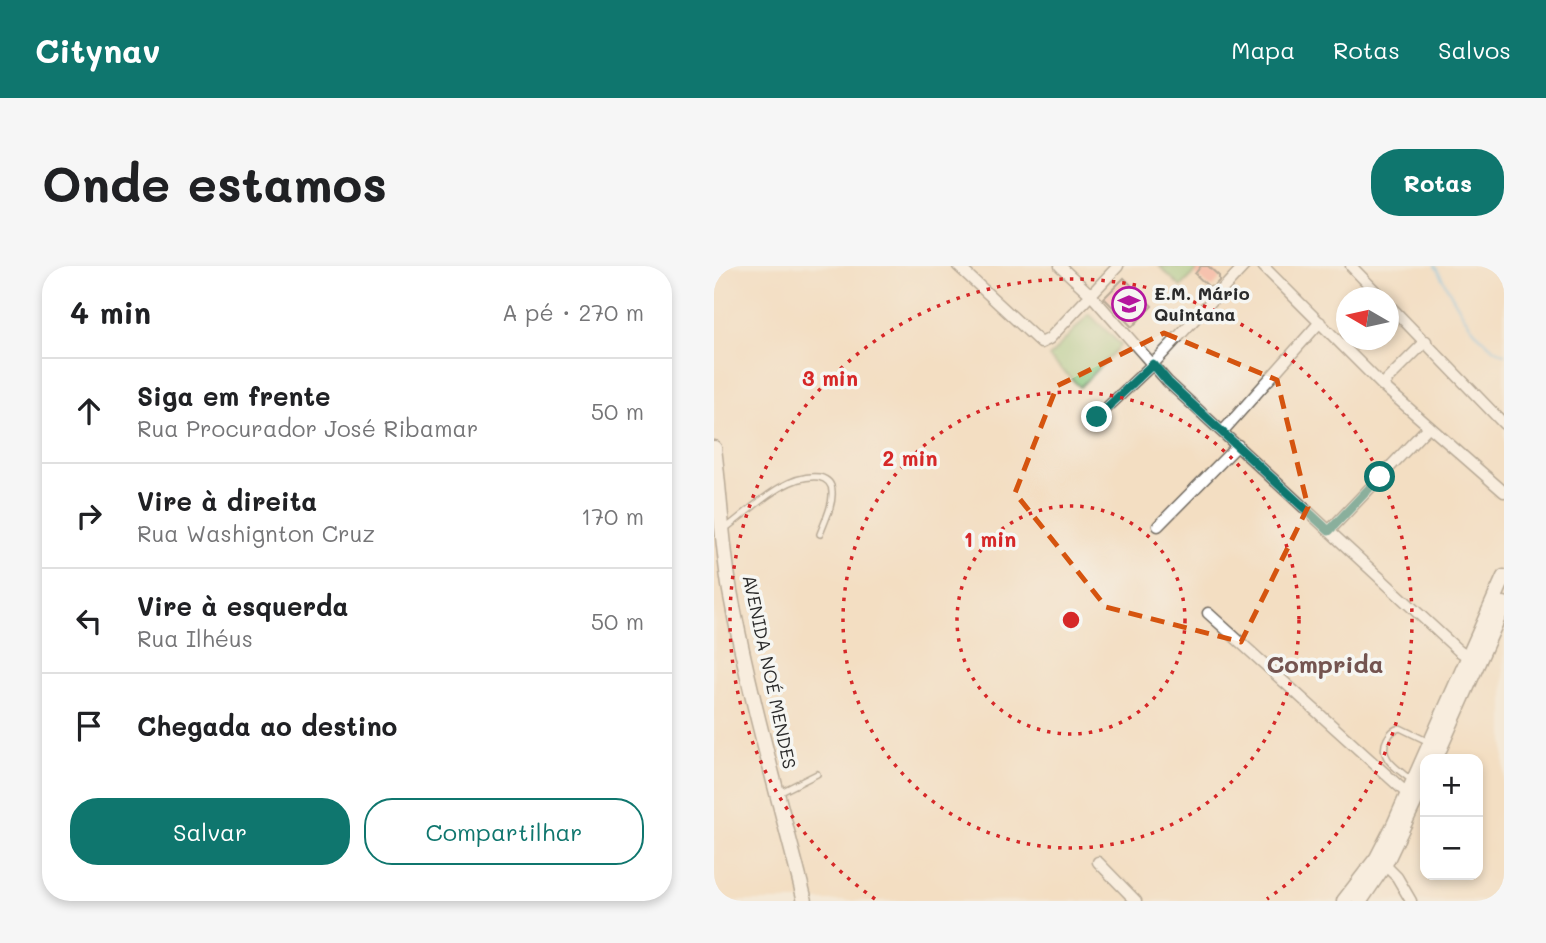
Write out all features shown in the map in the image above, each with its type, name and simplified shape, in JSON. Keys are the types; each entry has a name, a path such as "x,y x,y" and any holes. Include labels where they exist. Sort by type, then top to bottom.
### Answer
{"street":[{"path":"958,266 1041,343 1049,339 1118,266"},
{"path":"1060,266 1091,295 1168,382 1474,660"},
{"path":"1263,266 1382,384 1504,492"},
{"path":"1351,266 1371,287"},
{"path":"1097,417 1153,364 1237,268"},
{"path":"1399,315 1504,424"},
{"path":"1223,431 1320,323"},
{"path":"1382,384 1426,341"},
{"path":"1329,531 1429,426"},
{"path":"1158,526 1238,445"},
{"name":"AVENIDA NOÉ MENDES","path":"714,448 717,508 723,530 719,548 776,794 805,901"},
{"path":"1474,660 1504,577"},
{"path":"1360,901 1474,660 1504,604"},
{"path":"1208,613 1415,789"},
{"path":"1435,754 1436,740"},
{"path":"1344,901 1381,861"},
{"path":"1381,861 1403,884 1410,901"},
{"path":"1098,862 1136,901"}],"lane":[{"path":"723,530 789,482 804,477 817,477 826,479 831,484 832,491 820,534"},
{"path":"1415,789 1385,757 1384,745 1392,732 1400,728 1436,740"},
{"path":"776,794 817,774"}],"highlighted area":[{"path":"1164,333 1277,380 1308,507 1241,642 1106,607 1015,493 1057,386"}],"green space":[{"path":"1159,266 1201,266 1181,287"},
{"path":"1089,314 1121,345 1080,387 1049,357"}],"building":[{"path":"1201,266 1208,266 1219,276 1219,281 1213,287 1208,286 1195,274"},
{"name":"E.M. Mário Quintana","path":"1124,278 1152,306 1132,327 1104,298"}],"waterway":[{"path":"1435,266 1472,327 1481,338 1504,354"}],"place":[{"name":"E.M. Mário Quintana","path":"1129,304"}],"district":[{"name":"Comprida","path":"1325,665"}],"route":[{"path":"1097,417 1153,364 1168,382 1329,531 1380,477"}]}
